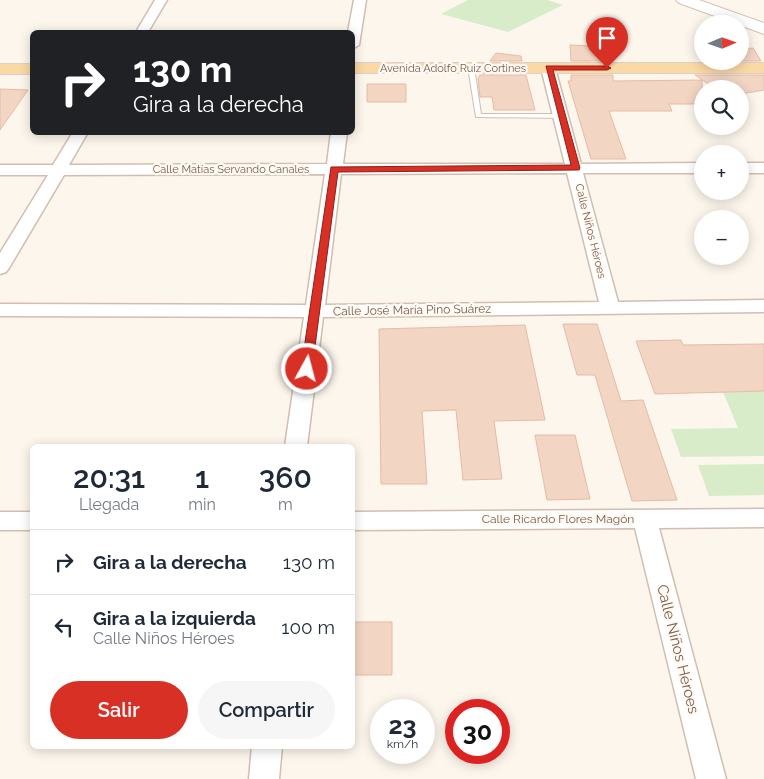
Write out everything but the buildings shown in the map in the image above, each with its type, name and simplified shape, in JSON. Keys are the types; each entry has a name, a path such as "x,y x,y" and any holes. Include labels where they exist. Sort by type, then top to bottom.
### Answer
{"main road":[{"name":"Avenida Adolfo Ruiz Cortines","path":"355,68 764,68"},
{"path":"0,70 30,69"}],"street":[{"path":"143,30 161,0"},
{"path":"355,30 360,0"},
{"path":"684,0 764,29"},
{"path":"705,0 764,20"},
{"name":"Calle Niños Héroes","path":"548,68 576,168 610,307"},
{"path":"0,268 79,135"},
{"path":"296,444 339,135"},
{"name":"Calle Matías Servando Canales","path":"0,170 694,168"},
{"path":"749,168 764,168"},
{"name":"Calle José María Pino Suárez","path":"0,310 314,311 764,306"},
{"name":"Calle Ricardo Flores Magón","path":"355,521 764,518"},
{"name":"Calle Niños Héroes","path":"645,519 711,779"},
{"path":"0,520 30,521"},
{"path":"264,779 267,749"}],"lane":[{"path":"471,67 478,116 562,116"}],"green space":[{"path":"468,0 547,0 563,5 508,32 441,14"},
{"path":"764,391 764,456 681,457 671,429 738,428 723,392"},
{"path":"764,464 764,495 709,496 698,465"}],"route":[{"path":"307,369 334,169 576,168 548,68 607,68"}]}
